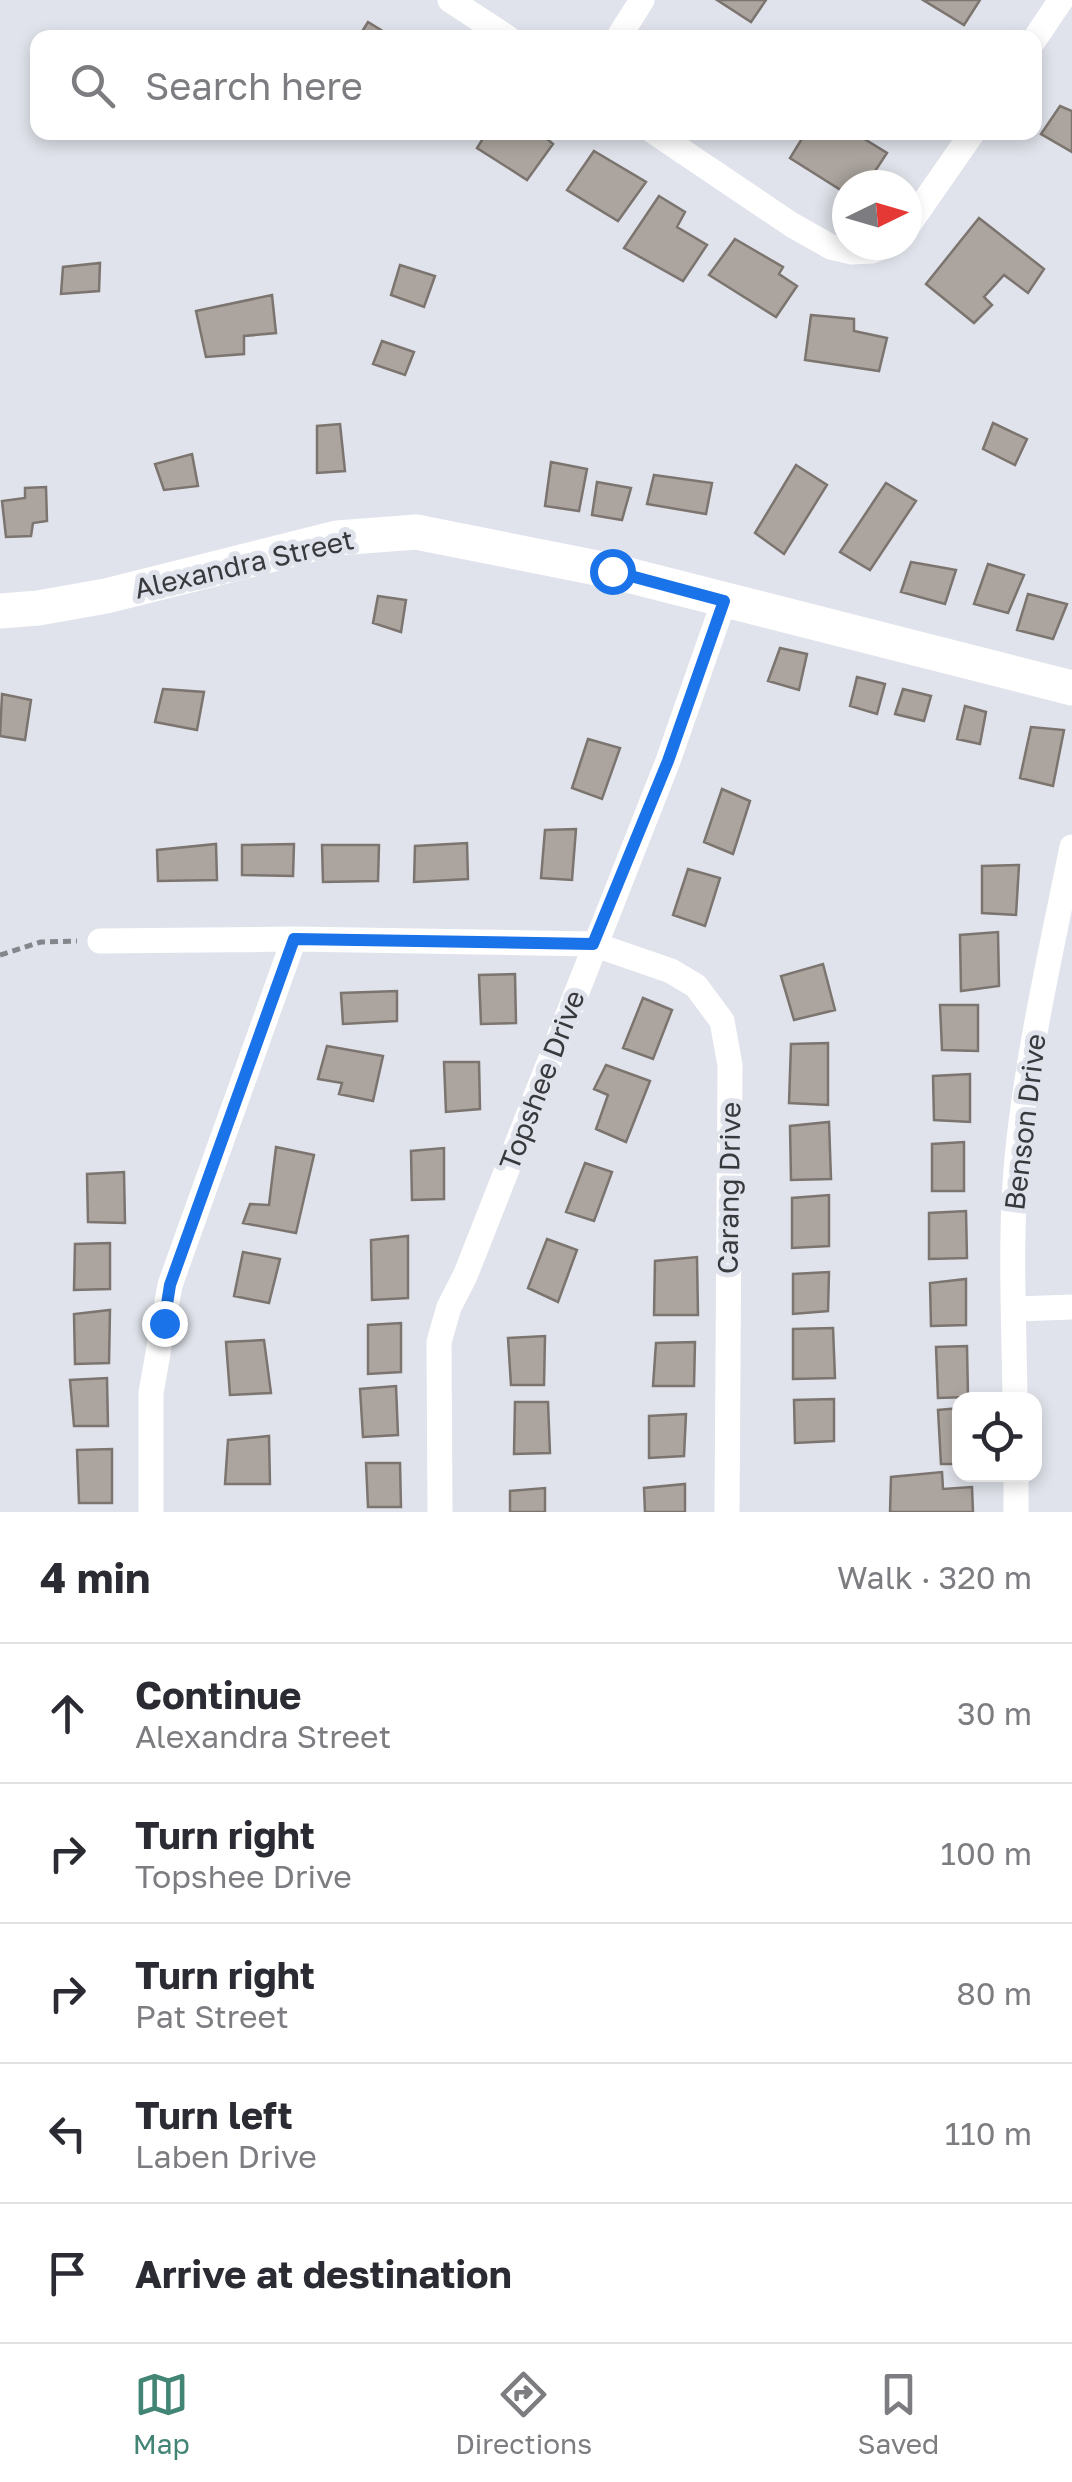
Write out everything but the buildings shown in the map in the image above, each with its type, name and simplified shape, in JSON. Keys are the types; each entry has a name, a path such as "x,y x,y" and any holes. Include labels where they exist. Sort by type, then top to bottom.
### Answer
{"main road":[{"name":"Alexandra Street","path":"0,611 106,596 337,538 416,532 612,571 1072,688"}],"street":[{"path":"450,0 496,30"},
{"path":"623,30 642,0"},
{"path":"1040,30 1060,0"},
{"path":"666,140 792,225 832,247"},
{"path":"922,205 967,140"},
{"name":"Topshee Drive","path":"440,1512 440,1342 448,1307 465,1276 668,761 724,601"},
{"name":"Benson Drive","path":"1015,1392 1012,1229 1022,1111 1072,847"},
{"path":"152,1512 151,1392 170,1285 294,939"},
{"name":"Carang Drive","path":"100,941 294,939 593,944 684,977 708,998 726,1030 731,1110 727,1512"},
{"path":"1014,1309 1072,1307"},
{"path":"1016,1482 1016,1512"}],"path":[{"path":"0,955 40,942 100,941"}],"route":[{"path":"164,1323 170,1285 294,939 593,944 668,761 724,601 612,571"}]}
